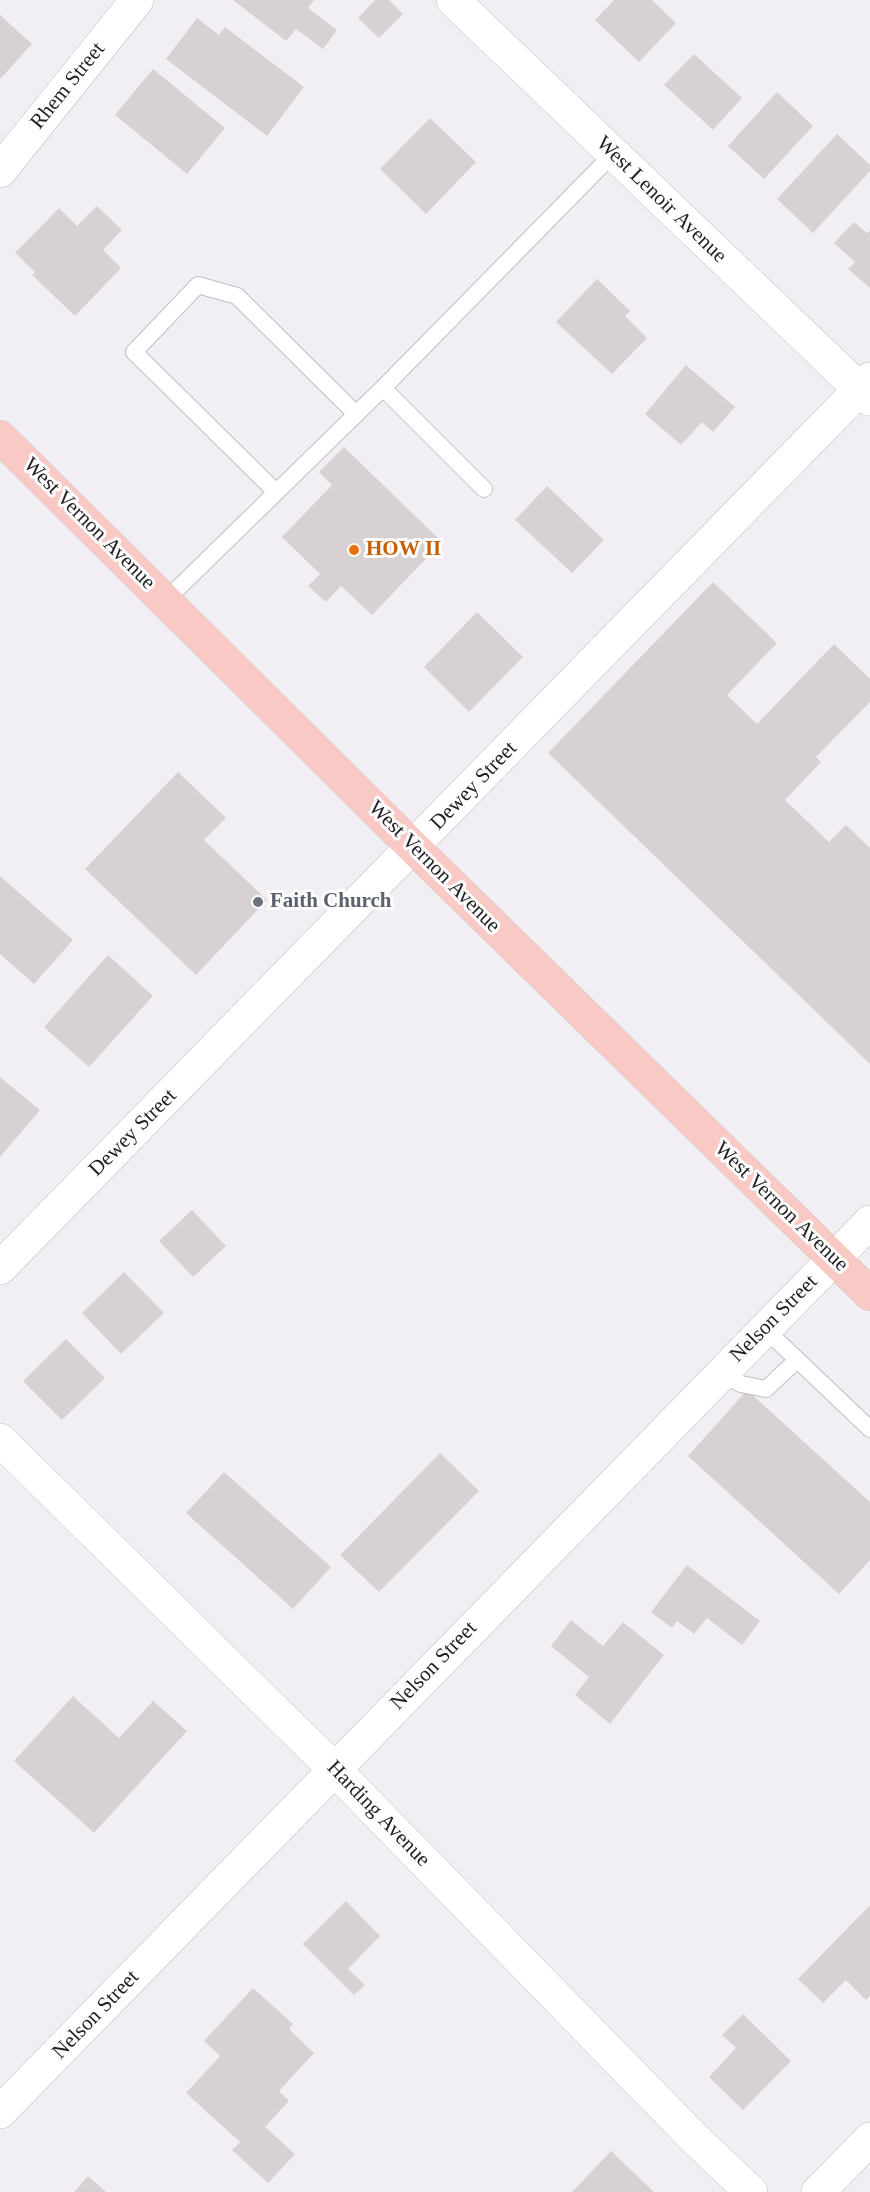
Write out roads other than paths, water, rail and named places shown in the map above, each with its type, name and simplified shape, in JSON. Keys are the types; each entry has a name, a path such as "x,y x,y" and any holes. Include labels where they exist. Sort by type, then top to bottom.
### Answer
{"main road":[{"name":"West Vernon Avenue","path":"0,437 414,848 870,1294"}],"street":[{"name":"Rhem Street","path":"0,171 137,0"},
{"name":"West Lenoir Avenue","path":"453,0 613,154 867,389"},
{"name":"Dewey Street","path":"0,1268 867,389"},
{"name":"Nelson Street","path":"0,2112 333,1768 870,1222"},
{"name":"Harding Avenue","path":"0,1440 333,1768 694,2138 751,2192"},
{"path":"818,2192 870,2139"}],"lane":[{"path":"166,600 276,490 383,388 613,154"},
{"path":"276,490 134,352 198,285 237,296 355,414"},
{"path":"383,388 484,489"},
{"path":"765,1329 870,1429"},
{"path":"722,1373 741,1384 766,1389 797,1360"}],"place":[{"name":"HOW II","path":"354,550"},
{"name":"Faith Church","path":"258,902"}]}
